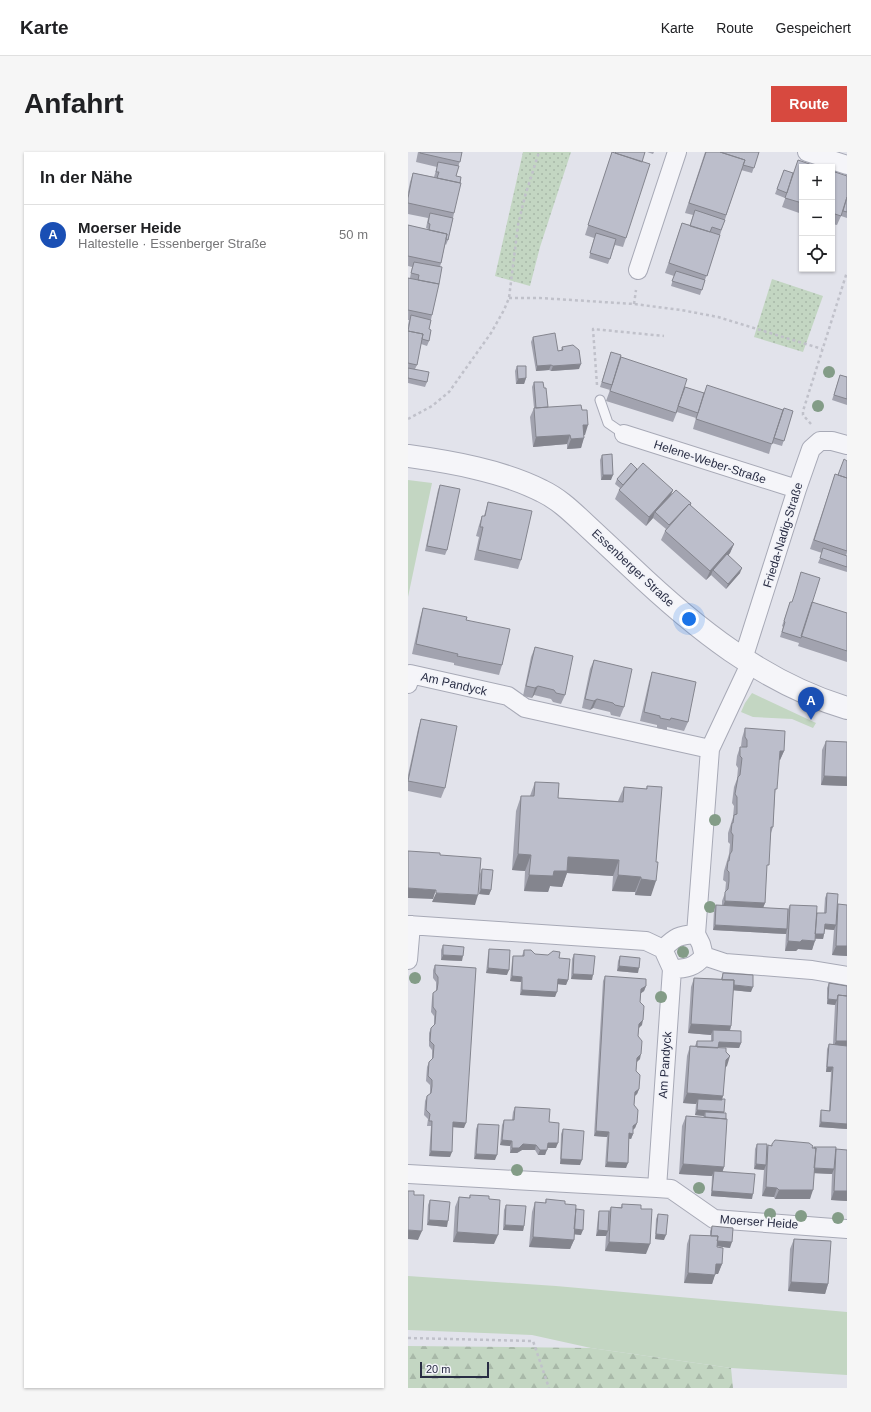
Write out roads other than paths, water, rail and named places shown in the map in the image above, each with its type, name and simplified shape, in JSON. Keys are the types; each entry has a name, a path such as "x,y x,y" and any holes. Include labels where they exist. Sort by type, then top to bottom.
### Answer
{"street":[{"path":"638,270 678,152"},
{"path":"807,152 847,165"},
{"name":"Helene-Weber-Straße","path":"624,434 797,490"},
{"name":"Frieda-Nadig-Straße","path":"747,661 797,490 811,449 820,441 832,441 847,445"},
{"name":"Essenberger Straße","path":"408,456 440,460 481,470 521,481 543,491 563,504 666,600 707,634 781,682 816,698 847,708"},
{"path":"704,956 701,944 696,934 710,748 747,661"},
{"name":"Am Pandyck","path":"408,684 410,674 508,696 525,708 710,748"},
{"path":"408,960 409,925 646,941 663,949 673,939 684,935 696,934"},
{"name":"Am Pandyck","path":"657,1188 672,969 663,949"},
{"path":"672,969 684,969 698,963 704,956"},
{"path":"704,956 725,963 812,970 847,976"},
{"path":"408,1174 657,1188"},
{"name":"Moerser Heide","path":"657,1188 672,1189 714,1218 847,1229"}],"lane":[{"path":"600,400 608,423 624,434"}],"place":[{"name":"Moerser Heide","path":"811,720"}]}
